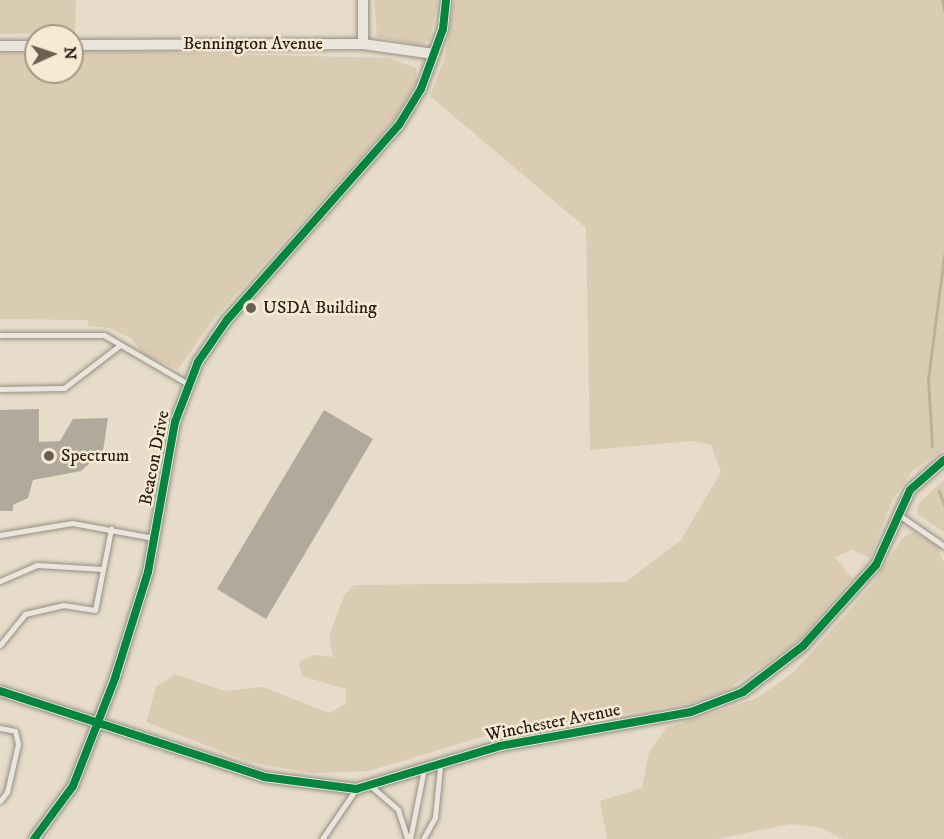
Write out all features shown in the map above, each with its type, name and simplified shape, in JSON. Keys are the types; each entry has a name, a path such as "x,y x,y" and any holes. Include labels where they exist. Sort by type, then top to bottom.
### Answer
{"street":[{"path":"363,0 363,44"},
{"name":"Beacon Drive","path":"34,839 73,786 98,723 155,538 175,422 188,384 227,320 399,125 434,54 446,0"},
{"name":"Bennington Avenue","path":"84,45 363,44 434,54"},
{"path":"0,46 24,46"},
{"name":"Winchester Avenue","path":"0,691 264,777 357,789 423,774 500,746 691,712 743,692 803,646 876,565 910,490 944,460"}],"lane":[{"path":"0,335 104,335 119,346 188,384"},
{"path":"0,389 64,388 119,346"},
{"path":"898,515 935,534 944,546"},
{"path":"0,535 49,523 111,529 155,538"},
{"path":"0,645 25,614 63,605 94,610 111,529"},
{"path":"0,581 37,565 103,569"},
{"path":"0,728 15,731 18,744 8,792 0,801"},
{"path":"423,839 435,817 440,768"},
{"path":"409,839 423,774"},
{"path":"372,787 398,810 409,839"},
{"path":"322,839 357,789"}],"shaded area":[{"path":"0,0 76,0 75,24 24,24 24,34 0,34"},
{"path":"374,0 438,0 430,40 419,45 377,37"},
{"path":"454,0 944,0 944,450 912,471 892,501 870,558 852,550 835,557 852,578 795,643 725,691 688,704 495,733 369,771 311,773 249,762 146,722 156,687 174,674 225,691 263,687 329,713 346,704 346,689 302,676 299,662 314,655 333,657 329,637 344,596 354,585 626,582 681,540 721,472 711,445 692,441 590,450 586,228 430,96 445,57"},
{"path":"143,52 389,58 416,68 417,81 396,117 213,320 178,369 145,356 131,338 109,328 88,326 88,320 0,319 0,54 24,53 24,84 84,84 84,53"},
{"path":"944,480 944,532 917,514 918,504"},
{"path":"914,532 937,546 944,563 944,839 843,839 819,827 790,824 717,839 607,839 600,801 642,788 649,753 666,728 755,699 794,672 872,585 903,537"}],"building":[{"name":"Spectrum","path":"39,409 39,442 60,441 73,419 108,418 103,451 81,471 33,480 28,498 13,505 13,511 0,511 0,410"},
{"path":"324,410 373,439 266,619 217,589"}],"waterway":[{"path":"942,0 944,10"},
{"path":"932,446 928,379 944,255"},
{"path":"939,491 944,505"}],"cycle path":[{"path":"34,839 73,786 115,678 148,572 175,422 198,362 227,320 399,125 421,89 443,29 446,0"},
{"path":"0,691 264,777 356,789 500,746 691,712 743,692 803,646 876,565 910,490 944,460"}],"place":[{"name":"USDA Building","path":"251,308"},
{"name":"Spectrum","path":"49,456"}]}
